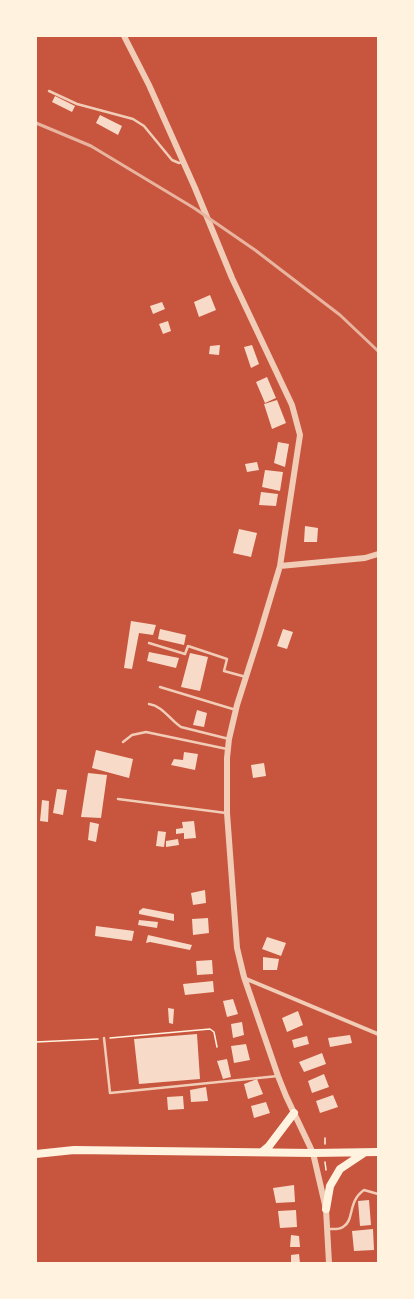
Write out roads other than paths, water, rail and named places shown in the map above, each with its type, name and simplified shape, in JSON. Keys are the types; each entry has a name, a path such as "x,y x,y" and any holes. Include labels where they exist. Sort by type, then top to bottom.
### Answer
{"highway":[{"path":"262,1152 270,1146 294,1113"},
{"path":"36,1154 74,1150 313,1153 378,1152"},
{"path":"326,1209 330,1186 340,1169 365,1152"}],"street":[{"path":"124,36 149,85 195,188 232,278 292,405 300,435 280,566 236,710 229,739 227,813 237,948 244,977 278,1076 313,1153 326,1209 329,1263"},
{"path":"280,566 365,558 378,554"},
{"path":"244,977 378,1034"}],"lane":[{"path":"49,91 77,104 133,119 144,126 172,160 179,163 183,161"},
{"path":"149,643 185,654 188,646 227,659 224,671 246,677"},
{"path":"160,687 236,710"},
{"path":"149,704 160,709 174,723 229,739"},
{"path":"123,742 132,735 146,732 228,749"},
{"path":"118,799 227,813"},
{"path":"104,1038 110,1093 278,1076"},
{"path":"327,1230 342,1228 349,1223 353,1203 358,1195 364,1190 378,1194"}],"railway":[{"path":"36,123 91,146 194,208 255,250 340,315 378,351"}]}
